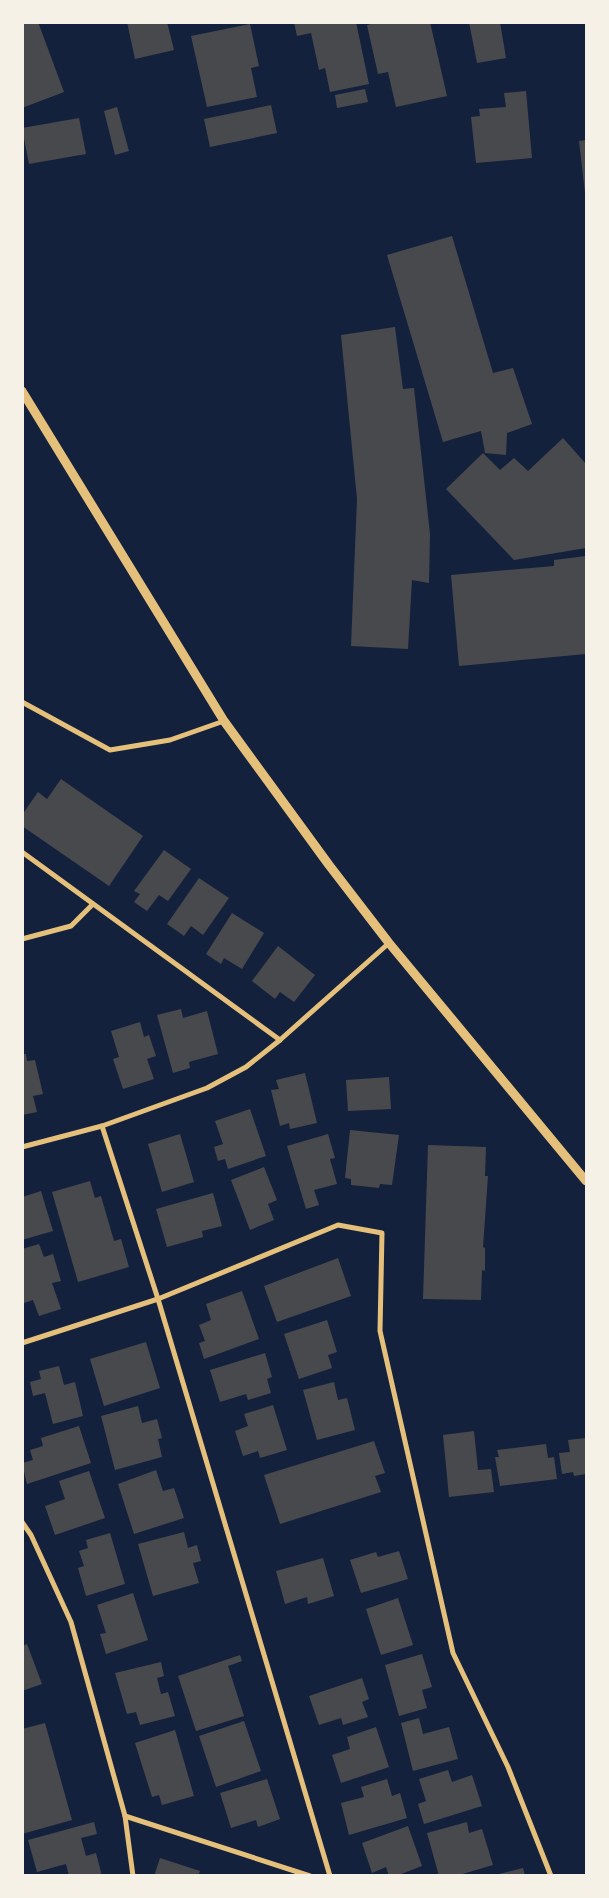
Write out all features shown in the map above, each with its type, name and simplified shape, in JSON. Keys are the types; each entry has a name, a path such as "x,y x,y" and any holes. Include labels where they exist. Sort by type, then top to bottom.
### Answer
{"street":[{"path":"22,390 224,721 329,866 389,942 586,1181"},
{"path":"22,702 110,750 170,740 224,721"},
{"path":"22,852 280,1040"},
{"path":"22,939 70,926 93,904"},
{"path":"22,1147 102,1126 208,1088 246,1067 280,1040 389,942"},
{"path":"102,1126 158,1299 330,1876"},
{"path":"22,1343 158,1299 338,1225 382,1233 380,1332 453,1653 508,1767 551,1876"},
{"path":"22,1522 31,1534 71,1622 125,1816 133,1876"},
{"path":"125,1816 310,1876"}],"building":[{"path":"29,22 38,22 64,92 22,108 22,25"},
{"path":"127,22 167,22 174,50 135,59"},
{"path":"294,22 356,22 369,84 330,92 325,68 319,70 311,33 297,36"},
{"path":"378,22 430,22 447,96 396,107 388,72 378,74 367,25"},
{"path":"469,22 500,22 506,58 477,63"},
{"path":"250,24 259,66 251,68 257,97 207,107 191,36"},
{"path":"365,89 368,102 337,108 335,95"},
{"path":"526,91 532,158 476,163 471,117 480,116 479,109 506,107 504,93"},
{"path":"271,105 277,133 210,147 204,119"},
{"path":"117,107 129,151 115,155 104,111"},
{"path":"79,118 86,154 29,164 22,128"},
{"path":"586,140 586,193 585,193 579,141"},
{"path":"452,236 493,373 513,368 532,424 507,433 506,455 485,453 481,431 443,442 387,255"},
{"path":"395,327 403,389 414,388 430,534 429,583 412,580 408,649 351,646 357,499 341,335"},
{"path":"563,438 586,464 586,548 514,560 446,489 483,453 500,470 514,458 528,471"},
{"path":"586,556 586,654 459,666 451,575 554,566 554,560"},
{"path":"61,779 143,836 109,886 22,826 22,815 38,792 47,799"},
{"path":"164,850 191,869 168,901 159,895 147,911 134,902 140,894 134,891"},
{"path":"199,878 229,898 203,935 191,926 184,936 167,924"},
{"path":"232,913 264,933 242,969 224,958 221,964 206,954"},
{"path":"278,946 315,975 294,1002 280,992 275,999 252,981"},
{"path":"181,1009 183,1018 207,1011 218,1054 189,1062 190,1068 173,1073 157,1015"},
{"path":"140,1022 144,1037 149,1035 156,1056 147,1059 154,1079 123,1089 113,1059 119,1057 111,1031"},
{"path":"22,1054 26,1054 27,1061 35,1060 43,1094 33,1096 37,1112 22,1115"},
{"path":"305,1073 317,1123 290,1129 289,1123 280,1126 271,1090 279,1089 276,1080"},
{"path":"389,1077 391,1109 348,1111 346,1080"},
{"path":"250,1109 266,1156 228,1169 225,1159 218,1161 214,1147 223,1144 215,1121"},
{"path":"350,1130 399,1135 392,1185 380,1184 379,1188 351,1185 351,1179 345,1178"},
{"path":"180,1134 194,1182 162,1192 148,1144"},
{"path":"328,1134 335,1158 330,1159 337,1184 314,1190 319,1205 306,1209 287,1146"},
{"path":"428,1145 486,1147 485,1176 488,1176 483,1247 485,1248 485,1271 482,1270 481,1300 423,1299"},
{"path":"264,1167 277,1200 268,1204 274,1220 250,1230 231,1180"},
{"path":"90,1181 95,1198 101,1196 114,1241 121,1239 129,1267 78,1282 52,1192"},
{"path":"41,1191 53,1231 22,1240 22,1197"},
{"path":"213,1193 222,1226 202,1231 203,1237 167,1247 156,1209"},
{"path":"39,1244 44,1257 53,1254 61,1281 52,1283 61,1309 39,1316 33,1300 24,1303 22,1300 22,1249"},
{"path":"338,1258 351,1296 277,1322 264,1286"},
{"path":"242,1291 259,1339 204,1359 199,1343 205,1341 199,1325 211,1320 206,1304"},
{"path":"327,1320 337,1352 328,1355 332,1368 299,1379 284,1334"},
{"path":"146,1342 160,1388 104,1406 90,1359"},
{"path":"265,1353 272,1377 267,1379 271,1393 248,1400 246,1394 220,1402 210,1370"},
{"path":"59,1366 64,1385 75,1382 83,1416 53,1424 45,1393 33,1396 30,1382 41,1379 39,1371"},
{"path":"334,1382 338,1400 347,1398 355,1430 317,1440 303,1390"},
{"path":"273,1405 287,1450 260,1458 258,1451 243,1456 235,1431 248,1426 244,1414"},
{"path":"138,1406 142,1423 157,1419 162,1438 158,1439 162,1457 115,1470 101,1416"},
{"path":"79,1426 91,1463 27,1484 22,1463 33,1460 30,1450 43,1446 41,1438"},
{"path":"474,1431 478,1470 491,1469 494,1492 449,1497 443,1435"},
{"path":"586,1438 586,1474 574,1476 573,1472 562,1474 559,1453 570,1452 568,1440"},
{"path":"374,1441 385,1473 375,1476 381,1492 280,1524 264,1475"},
{"path":"546,1444 548,1458 554,1457 557,1479 500,1486 495,1457 499,1457 497,1450"},
{"path":"156,1470 163,1491 174,1488 184,1518 134,1534 118,1484"},
{"path":"89,1471 105,1518 55,1535 45,1506 65,1499 59,1481"},
{"path":"184,1532 188,1548 197,1545 201,1561 193,1563 199,1583 153,1596 138,1544"},
{"path":"110,1533 125,1584 86,1596 78,1568 84,1566 79,1551 88,1548 86,1540"},
{"path":"399,1551 408,1579 361,1593 350,1560 376,1552 378,1557"},
{"path":"323,1558 334,1596 308,1604 307,1597 285,1604 276,1571"},
{"path":"133,1593 148,1640 106,1654 100,1634 106,1633 97,1605"},
{"path":"398,1598 413,1645 381,1655 366,1609"},
{"path":"27,1644 42,1684 22,1691 22,1646"},
{"path":"422,1654 432,1687 422,1690 427,1708 399,1716 385,1665"},
{"path":"240,1655 242,1661 228,1666 244,1716 196,1731 178,1676"},
{"path":"161,1662 164,1676 157,1678 161,1694 168,1692 175,1716 140,1725 136,1712 127,1714 115,1673"},
{"path":"362,1678 369,1699 362,1702 368,1717 343,1725 341,1718 319,1725 309,1696"},
{"path":"419,1718 423,1734 449,1727 458,1759 413,1771 401,1723"},
{"path":"244,1721 261,1771 216,1787 199,1736"},
{"path":"45,1723 72,1820 22,1834 22,1729"},
{"path":"376,1727 389,1767 341,1783 332,1755 350,1749 347,1737"},
{"path":"175,1730 194,1796 162,1805 159,1795 152,1797 135,1743"},
{"path":"448,1770 452,1782 472,1775 482,1806 424,1824 418,1804 426,1801 419,1779"},
{"path":"267,1779 280,1819 258,1827 256,1820 231,1828 220,1793"},
{"path":"387,1779 392,1796 400,1793 407,1818 349,1835 341,1803 364,1797 361,1787"},
{"path":"94,1822 97,1834 81,1838 86,1856 96,1853 102,1876 69,1876 66,1864 37,1872 28,1840"},
{"path":"467,1822 469,1833 482,1829 493,1865 456,1876 439,1876 427,1833"},
{"path":"408,1826 422,1866 396,1876 389,1876 386,1867 372,1873 362,1843"},
{"path":"160,1858 200,1871 198,1876 154,1876"},
{"path":"523,1868 525,1876 495,1876 495,1875"}]}
